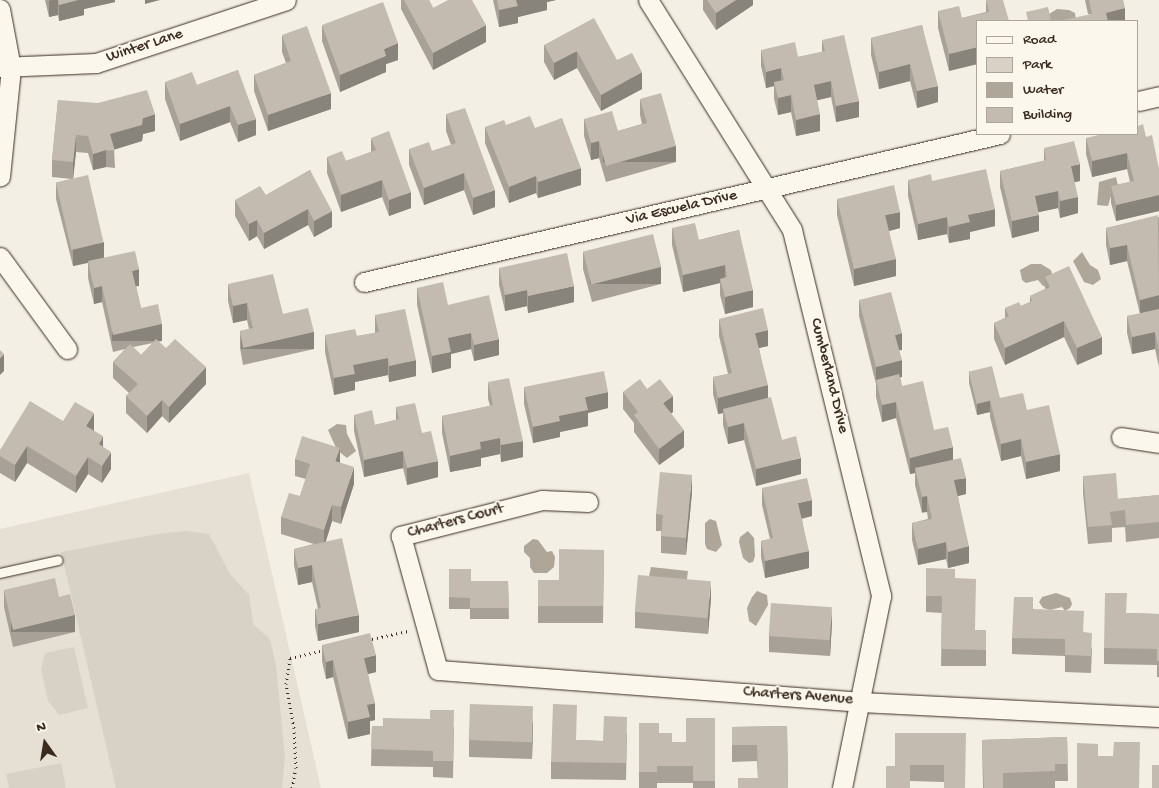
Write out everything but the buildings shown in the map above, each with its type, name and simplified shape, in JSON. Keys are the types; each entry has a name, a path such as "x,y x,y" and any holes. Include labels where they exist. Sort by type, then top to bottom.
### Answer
{"street":[{"name":"Winter Lane","path":"5,68 96,63 286,0"},
{"name":"Cumberland Drive","path":"648,0 792,230 881,596 842,788"},
{"path":"0,9 5,68 0,176"},
{"path":"1139,101 1159,96"},
{"name":"Via Escuela Drive","path":"364,282 996,135"},
{"path":"0,257 67,349"},
{"path":"1122,437 1159,443"},
{"name":"Charters Court","path":"438,670 401,536 542,500 588,502"},
{"name":"Charters Avenue","path":"438,670 860,702 1159,717"}],"lane":[{"path":"0,573 58,560"}],"path":[{"path":"358,642 426,627"},
{"path":"292,788 296,768 294,728 286,684 290,658 329,649"}],"shaded area":[{"path":"249,473 321,788 0,788 0,529"}],"green space":[{"path":"186,531 209,534 230,574 249,595 253,624 270,639 276,666 285,757 282,788 116,788 61,552 157,534"},
{"path":"74,647 88,708 59,715 48,701 41,669 45,653"},
{"path":"61,763 66,788 9,788 6,774"}],"water":[{"path":"1057,9 1069,10 1075,13 1076,20 1050,20 1046,16"},
{"path":"1116,177 1119,190 1112,193 1108,206 1097,205 1099,182"},
{"path":"1082,252 1090,265 1098,270 1101,279 1093,285 1084,282 1073,261"},
{"path":"1031,264 1041,264 1051,270 1053,278 1050,287 1043,286 1038,280 1026,283 1022,280 1020,270"},
{"path":"337,424 346,425 347,434 356,451 347,458 337,450 328,430"},
{"path":"710,519 716,521 722,545 716,552 707,549 705,544 705,523"},
{"path":"748,531 754,538 755,556 753,562 749,563 743,558 739,542 740,537"},
{"path":"533,539 538,540 547,552 552,551 555,557 554,567 547,573 534,573 530,567 530,558 524,552 524,546"},
{"path":"651,567 688,571 687,579 683,583 649,576"},
{"path":"757,591 767,595 768,605 756,626 749,621 747,608"},
{"path":"1056,593 1070,598 1072,604 1070,608 1065,611 1062,607 1050,610 1043,608 1039,602 1042,597"}]}
